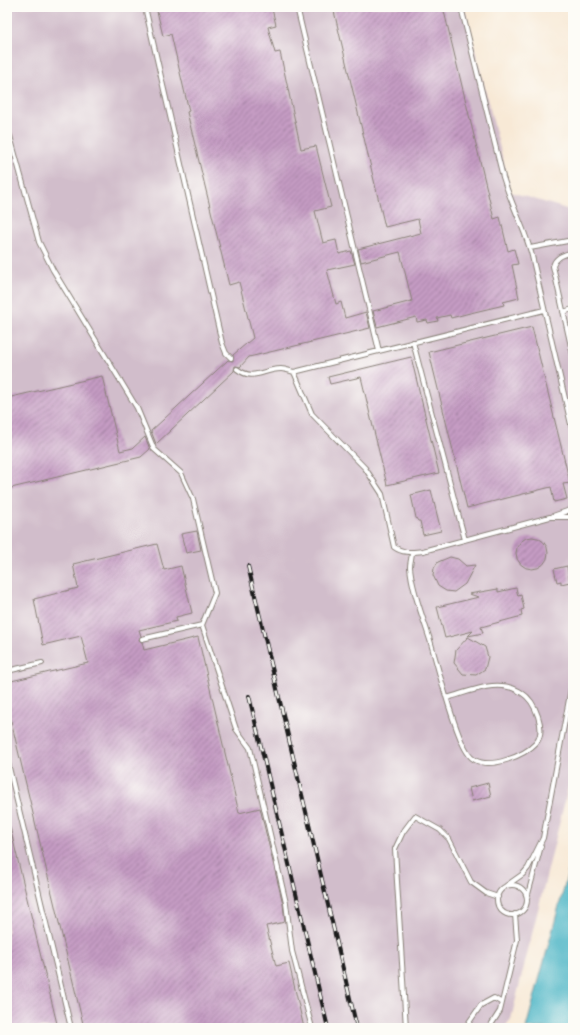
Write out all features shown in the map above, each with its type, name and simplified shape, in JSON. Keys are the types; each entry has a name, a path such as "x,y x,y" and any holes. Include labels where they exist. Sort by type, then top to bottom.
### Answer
{"lane":[{"path":"145,7 222,343 230,358"},
{"path":"297,7 379,351"},
{"path":"461,7 503,177 508,194 525,232 530,248 572,431 573,445"},
{"path":"7,133 10,136 40,242 53,270 136,408 154,450 181,473 193,499 205,544 214,593 202,625 236,729 250,748 286,903 292,951 312,1028"},
{"path":"530,248 573,240"},
{"path":"573,266 571,253 562,255 555,261 553,266 573,355"},
{"path":"563,312 573,309"},
{"path":"238,369 245,375 253,375 282,369 294,372 544,310"},
{"path":"413,342 465,540"},
{"path":"294,372 312,414 366,468 382,494 394,547 400,552 412,552 465,540 550,517 573,509"},
{"path":"550,517 573,517"},
{"path":"412,552 410,566 415,591 447,698 459,736 474,760 486,764 518,757 537,742 540,727 537,714 530,697 516,688 503,685 490,685 447,698"},
{"path":"142,639 202,625"},
{"path":"7,671 42,663"},
{"path":"543,838 528,868 523,874 502,889 498,897 498,902 502,910 506,913 516,914 524,909 527,900 543,838 573,678"},
{"path":"7,759 71,1028"},
{"path":"406,1028 394,849 403,832 415,816 440,830 449,840 470,882 486,893 498,897"},
{"path":"506,886 511,885 520,888 526,895 527,900"},
{"path":"490,1028 500,1011 517,940 516,914"},
{"path":"465,1028 480,1005 494,998 502,1002"}],"shaded area":[{"path":"7,7 464,7 511,192 573,211 573,768 511,1019 504,1028 7,1028"}],"water":[{"path":"573,854 573,1028 526,1028"}],"building":[{"path":"156,7 263,7 264,11 272,9 276,25 268,27 275,53 280,52 301,149 316,146 331,207 315,211 323,243 336,240 339,254 351,251 355,264 327,270 336,304 341,302 345,318 366,312 370,328 249,357 240,367 235,366 234,371 156,444 151,431 228,360 233,361 233,355 253,338 239,282 229,285 187,112 189,111 171,34 163,36"},
{"path":"333,7 443,7 494,219 500,217 508,251 514,249 518,264 512,265 519,298 503,302 504,305 451,318 450,315 437,318 438,321 428,323 427,320 417,322 416,317 377,327 373,311 412,301 400,252 361,262 358,249 421,233 418,219 385,227"},
{"path":"532,327 570,483 563,484 567,499 554,502 551,487 467,508 429,352"},
{"path":"411,357 439,473 387,485 361,377 330,384 328,377"},
{"path":"102,376 120,451 133,448 145,437 150,449 141,457 7,489 7,398"},
{"path":"431,490 441,531 423,535 420,521 416,518 411,495"},
{"path":"197,531 201,550 186,553 181,534"},
{"path":"529,537 535,537 545,544 548,553 547,559 541,566 535,569 529,569 519,562 516,556 516,550 523,540"},
{"path":"157,544 164,570 181,566 192,613 176,617 177,621 139,630 141,636 139,640 142,642 144,650 198,637 239,813 260,808 283,904 285,922 266,926 276,966 289,963 304,1028 84,1028 7,704 7,682 88,663 81,636 43,645 34,599 78,588 73,564"},
{"path":"450,557 458,559 466,566 475,565 465,584 454,592 446,591 438,586 433,575 434,568 438,562"},
{"path":"567,566 570,582 561,584 561,581 557,582 554,569"},
{"path":"516,588 518,596 521,595 524,609 521,610 522,616 481,627 483,633 468,636 473,631 445,638 437,607 479,597 469,594 498,589 498,592"},
{"path":"468,637 485,647 488,657 485,669 476,675 463,674 454,663 456,650"},
{"path":"488,783 491,796 472,801 469,788"},
{"path":"7,827 10,827 58,1028 7,1028"}],"railway":[{"path":"248,566 357,1028"},
{"path":"249,696 328,1028"}]}
